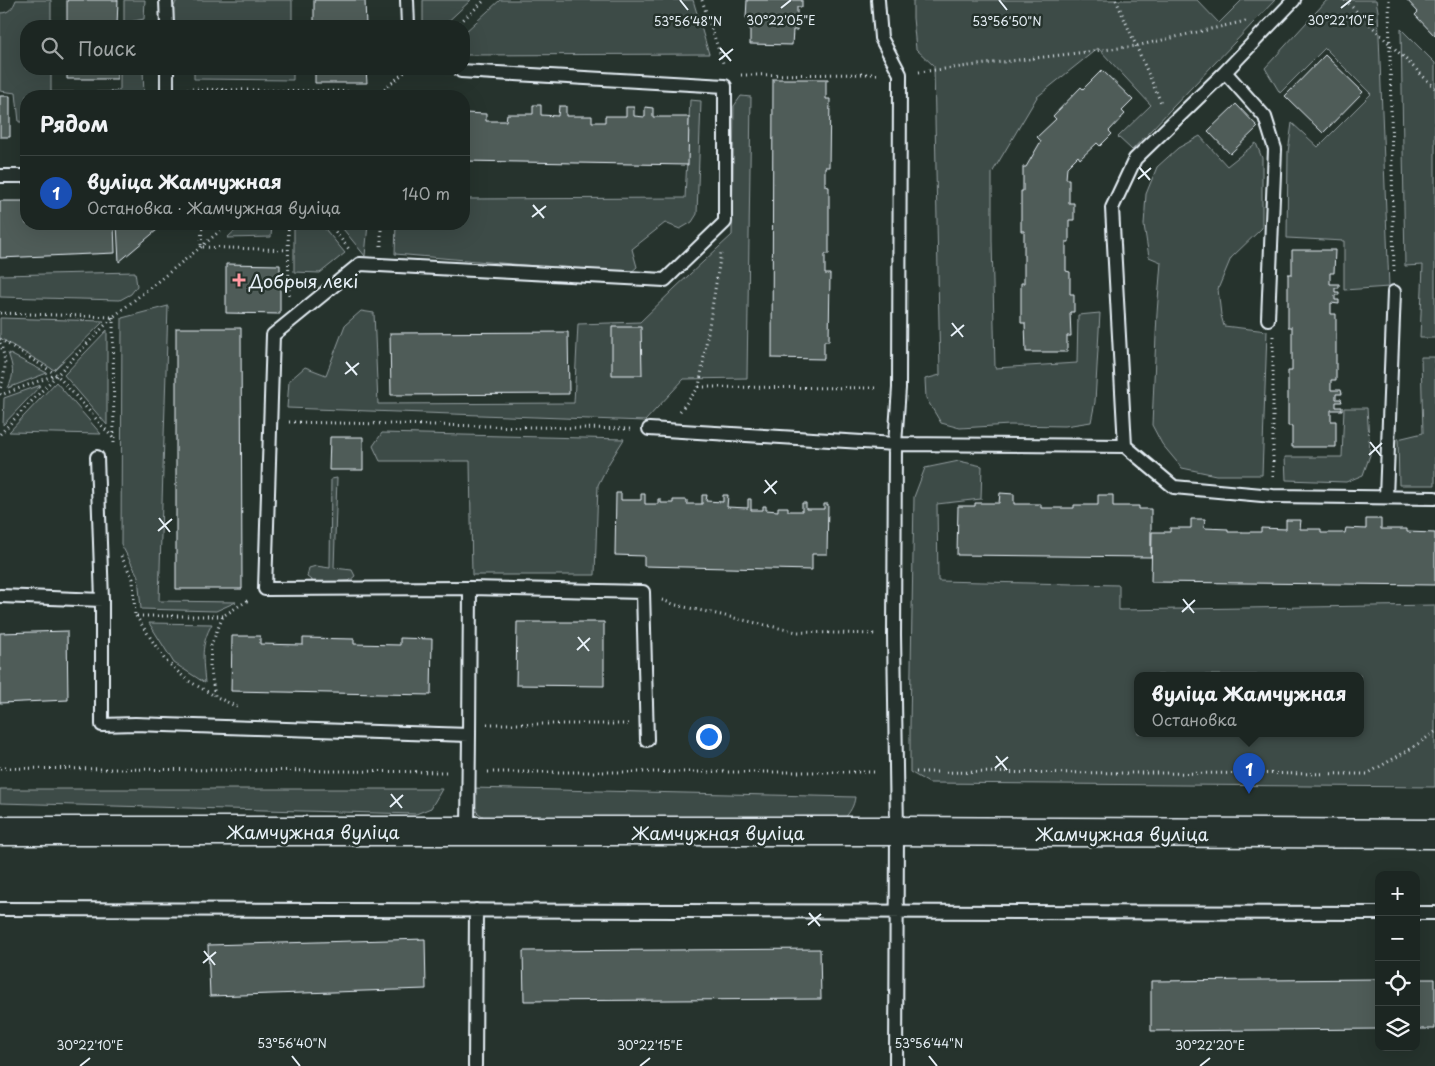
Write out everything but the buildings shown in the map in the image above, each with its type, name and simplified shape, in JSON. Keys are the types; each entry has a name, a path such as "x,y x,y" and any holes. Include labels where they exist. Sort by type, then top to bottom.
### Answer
{"main road":[{"name":"Жамчужная вуліца","path":"0,831 1435,834"}],"lane":[{"path":"166,0 166,20"},
{"path":"407,0 408,20"},
{"path":"878,0 881,38 900,74 900,388 895,444 894,635 897,832 896,1066"},
{"path":"1125,446 1112,208 1135,159 1225,72 1294,0"},
{"path":"470,71 725,86 725,222 665,280 360,264 273,335 265,589 470,588 643,592 647,740"},
{"path":"1225,72 1265,117 1275,149 1268,319"},
{"path":"167,75 167,90"},
{"path":"0,176 20,176"},
{"path":"1386,497 1394,292"},
{"path":"649,429 895,444 1125,446 1174,487 1273,496 1435,498"},
{"path":"97,457 102,600 102,725 469,729"},
{"path":"468,832 470,588"},
{"path":"0,596 102,600"},
{"path":"0,910 1375,913"},
{"path":"475,1066 476,910"},
{"path":"1420,913 1435,913"}],"path":[{"path":"463,20 485,0"},
{"path":"702,0 724,66"},
{"path":"1116,0 1171,124"},
{"path":"1345,0 1435,88"},
{"path":"1389,0 1394,292"},
{"path":"737,75 900,74 1136,46 1282,13"},
{"path":"386,90 402,75"},
{"path":"211,90 257,90"},
{"path":"201,247 202,230"},
{"path":"0,434 113,316 221,230"},
{"path":"288,230 289,322"},
{"path":"334,230 360,264"},
{"path":"201,247 288,250"},
{"path":"664,430 699,387 722,252"},
{"path":"0,313 113,316"},
{"path":"113,316 114,448"},
{"path":"1268,319 1273,330 1273,496"},
{"path":"0,339 57,374 114,438"},
{"path":"0,343 5,357 5,374 0,389"},
{"path":"0,394 2,395 57,374"},
{"path":"699,387 900,388"},
{"path":"270,421 649,429"},
{"path":"119,553 134,579 135,616 165,660 187,680 238,707"},
{"path":"135,616 223,616 265,589"},
{"path":"643,592 676,605 797,632 894,635"},
{"path":"215,696 210,666 211,646 223,616"},
{"path":"469,729 647,724"},
{"path":"0,768 468,772 1367,774 1412,748 1435,732"}],"shaded area":[{"path":"16,0 51,0 51,20 20,20 20,75 51,75 51,90 20,90 20,122 16,93 0,91 0,13 10,10"},
{"path":"124,0 145,0 144,19 124,20"},
{"path":"177,0 292,0 292,20 173,20 174,7"},
{"path":"423,0 471,0 449,20 423,20"},
{"path":"500,0 693,0 709,54 470,55 470,28"},
{"path":"913,0 1197,0 1219,23 1242,0 1275,0 1132,150 1118,137 1151,105 1098,48 1037,97 992,173 995,368 1077,363 1078,315 1100,313 1095,402 1091,422 1065,426 1010,425 960,428 941,423 926,398 925,379 940,375 934,66 916,49"},
{"path":"1327,0 1376,0 1378,11 1389,287 1344,290 1344,241 1287,238 1288,152 1292,123 1318,147 1371,94 1325,48 1280,93 1265,68"},
{"path":"1401,29 1435,63 1435,338 1420,338 1423,265 1405,266"},
{"path":"120,75 143,75 144,90 120,90"},
{"path":"194,75 293,75 293,80 194,79"},
{"path":"741,96 751,97 747,378 684,379 645,421 287,408 289,381 305,367 326,375 345,325 361,311 374,313 378,404 574,403 578,324 640,322 732,235 734,106"},
{"path":"690,100 701,101 697,214 692,222 680,229 665,223 632,249 637,267 629,274 395,254 396,230 470,230 470,199 685,198"},
{"path":"1200,136 1227,166 1256,143 1262,158 1262,228 1231,258 1218,289 1224,326 1267,331 1262,475 1216,475 1182,468 1162,444 1152,425 1161,262 1149,257 1144,225 1146,194 1157,167 1178,148"},
{"path":"236,230 272,230 271,237 227,238"},
{"path":"294,230 326,230 345,253 320,273 294,272"},
{"path":"344,230 367,230 365,256"},
{"path":"135,272 137,286 131,294 120,300 0,297 0,275"},
{"path":"168,306 159,601 236,602 216,611 141,609 138,576 121,544 122,318"},
{"path":"0,318 104,321 54,370 0,338"},
{"path":"107,330 107,425 64,375"},
{"path":"8,353 47,373 8,388 12,379 12,371"},
{"path":"1421,357 1435,357 1435,485 1399,485 1398,439 1423,433"},
{"path":"56,382 101,434 9,432"},
{"path":"41,385 3,425 4,398"},
{"path":"1344,408 1367,408 1370,455 1363,475 1346,482 1286,480 1285,457 1342,457"},
{"path":"382,433 624,439 598,485 595,575 472,575 470,461 380,461 373,446"},
{"path":"959,461 982,466 981,499 937,504 938,581 1119,585 1119,610 1435,605 1435,787 929,783 910,772 914,497 925,468"},
{"path":"337,478 334,568 352,570 355,576 349,581 314,582 307,577 309,568 316,566 330,568 331,479"},
{"path":"149,623 212,624 204,646 205,683 174,663"},
{"path":"472,788 855,797 851,809 844,819 489,820 478,813 469,803"},
{"path":"0,789 442,789 431,808 416,814 0,803"}],"place":[{"name":"Добрыя лекі","path":"239,280"},
{"name":"вуліца Жамчужная","path":"1249,794"}]}
